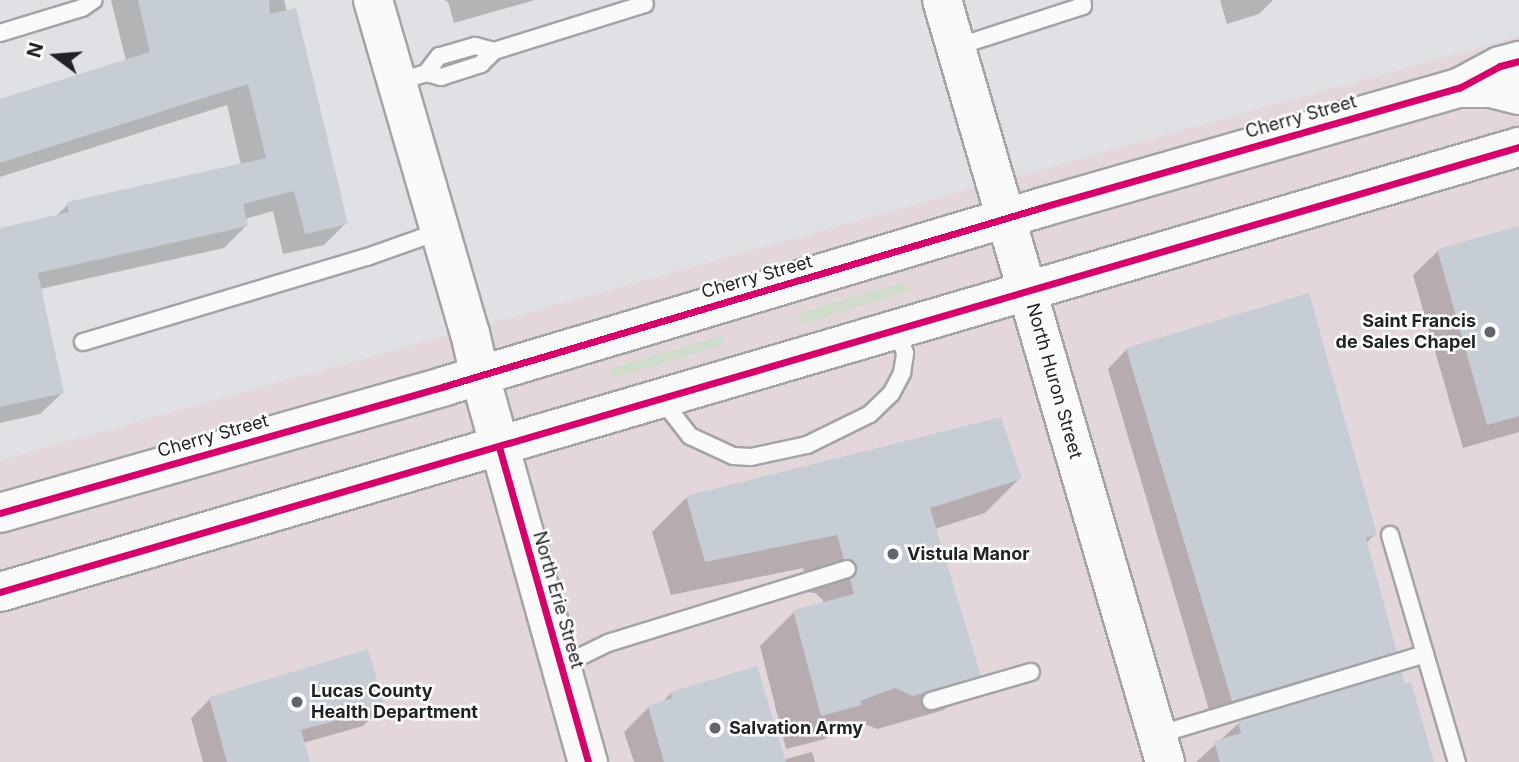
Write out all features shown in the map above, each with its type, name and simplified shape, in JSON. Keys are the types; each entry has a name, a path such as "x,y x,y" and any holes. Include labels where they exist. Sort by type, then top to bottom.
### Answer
{"main road":[{"name":"North Erie Street","path":"373,0 412,78 440,231 588,762"},
{"name":"North Huron Street","path":"942,0 1161,748"},
{"name":"Cherry Street","path":"0,513 480,376 1459,88 1500,66 1519,61"},
{"path":"1459,88 1491,88 1519,95"},
{"path":"0,592 1519,147"}],"lane":[{"path":"0,33 82,8 94,0"},
{"path":"956,47 1083,6 1082,0"},
{"path":"412,78 442,78 481,64 494,51 645,4"},
{"path":"83,342 368,257 440,231"},
{"path":"661,398 690,436 733,456 751,457 807,445 870,414 891,394 902,373 905,354 896,328"},
{"path":"1390,535 1457,762"},
{"path":"561,667 608,643 847,569"},
{"path":"1161,748 1425,654"},
{"path":"931,701 1031,672"}],"shaded area":[{"path":"1519,36 1519,762 0,762 0,460"}],"green space":[{"path":"907,283 910,291 802,324 797,322 799,313"},
{"path":"721,336 724,344 720,346 617,377 611,375 614,367"}],"building":[{"path":"138,0 269,0 270,14 296,8 348,224 305,234 294,191 243,204 248,226 38,273 64,393 0,407 0,228 69,212 67,202 266,158 248,84 0,163 0,99 150,52"},
{"name":"Saint Francis de Sales Chapel","path":"1519,226 1519,416 1487,425 1437,249"},
{"path":"1309,293 1377,534 1366,538 1397,652 1232,701 1126,348"},
{"name":"Vistula Manor","path":"1001,417 1022,479 930,508 981,676 913,696 895,688 860,701 862,705 821,716 793,610 854,594 850,579 857,572 857,565 850,559 844,559 837,535 705,562 686,496"},
{"name":"Lucas County Health Department","path":"368,649 385,707 301,730 310,762 227,762 209,697"},
{"name":"Salvation Army","path":"757,666 786,762 664,762 648,706 672,698 670,692"},
{"path":"1402,672 1405,684 1411,682 1434,762 1220,762 1214,741 1241,733 1238,722"}],"cycle path":[{"path":"0,513 445,386 1043,207 1459,88 1500,66 1519,61"},
{"path":"0,592 1519,147"},
{"path":"499,447 588,762"}],"place":[{"name":"Saint Francis de Sales Chapel","path":"1490,332"},
{"name":"Vistula Manor","path":"893,554"},
{"name":"Lucas County Health Department","path":"297,702"},
{"name":"Salvation Army","path":"715,728"}]}
